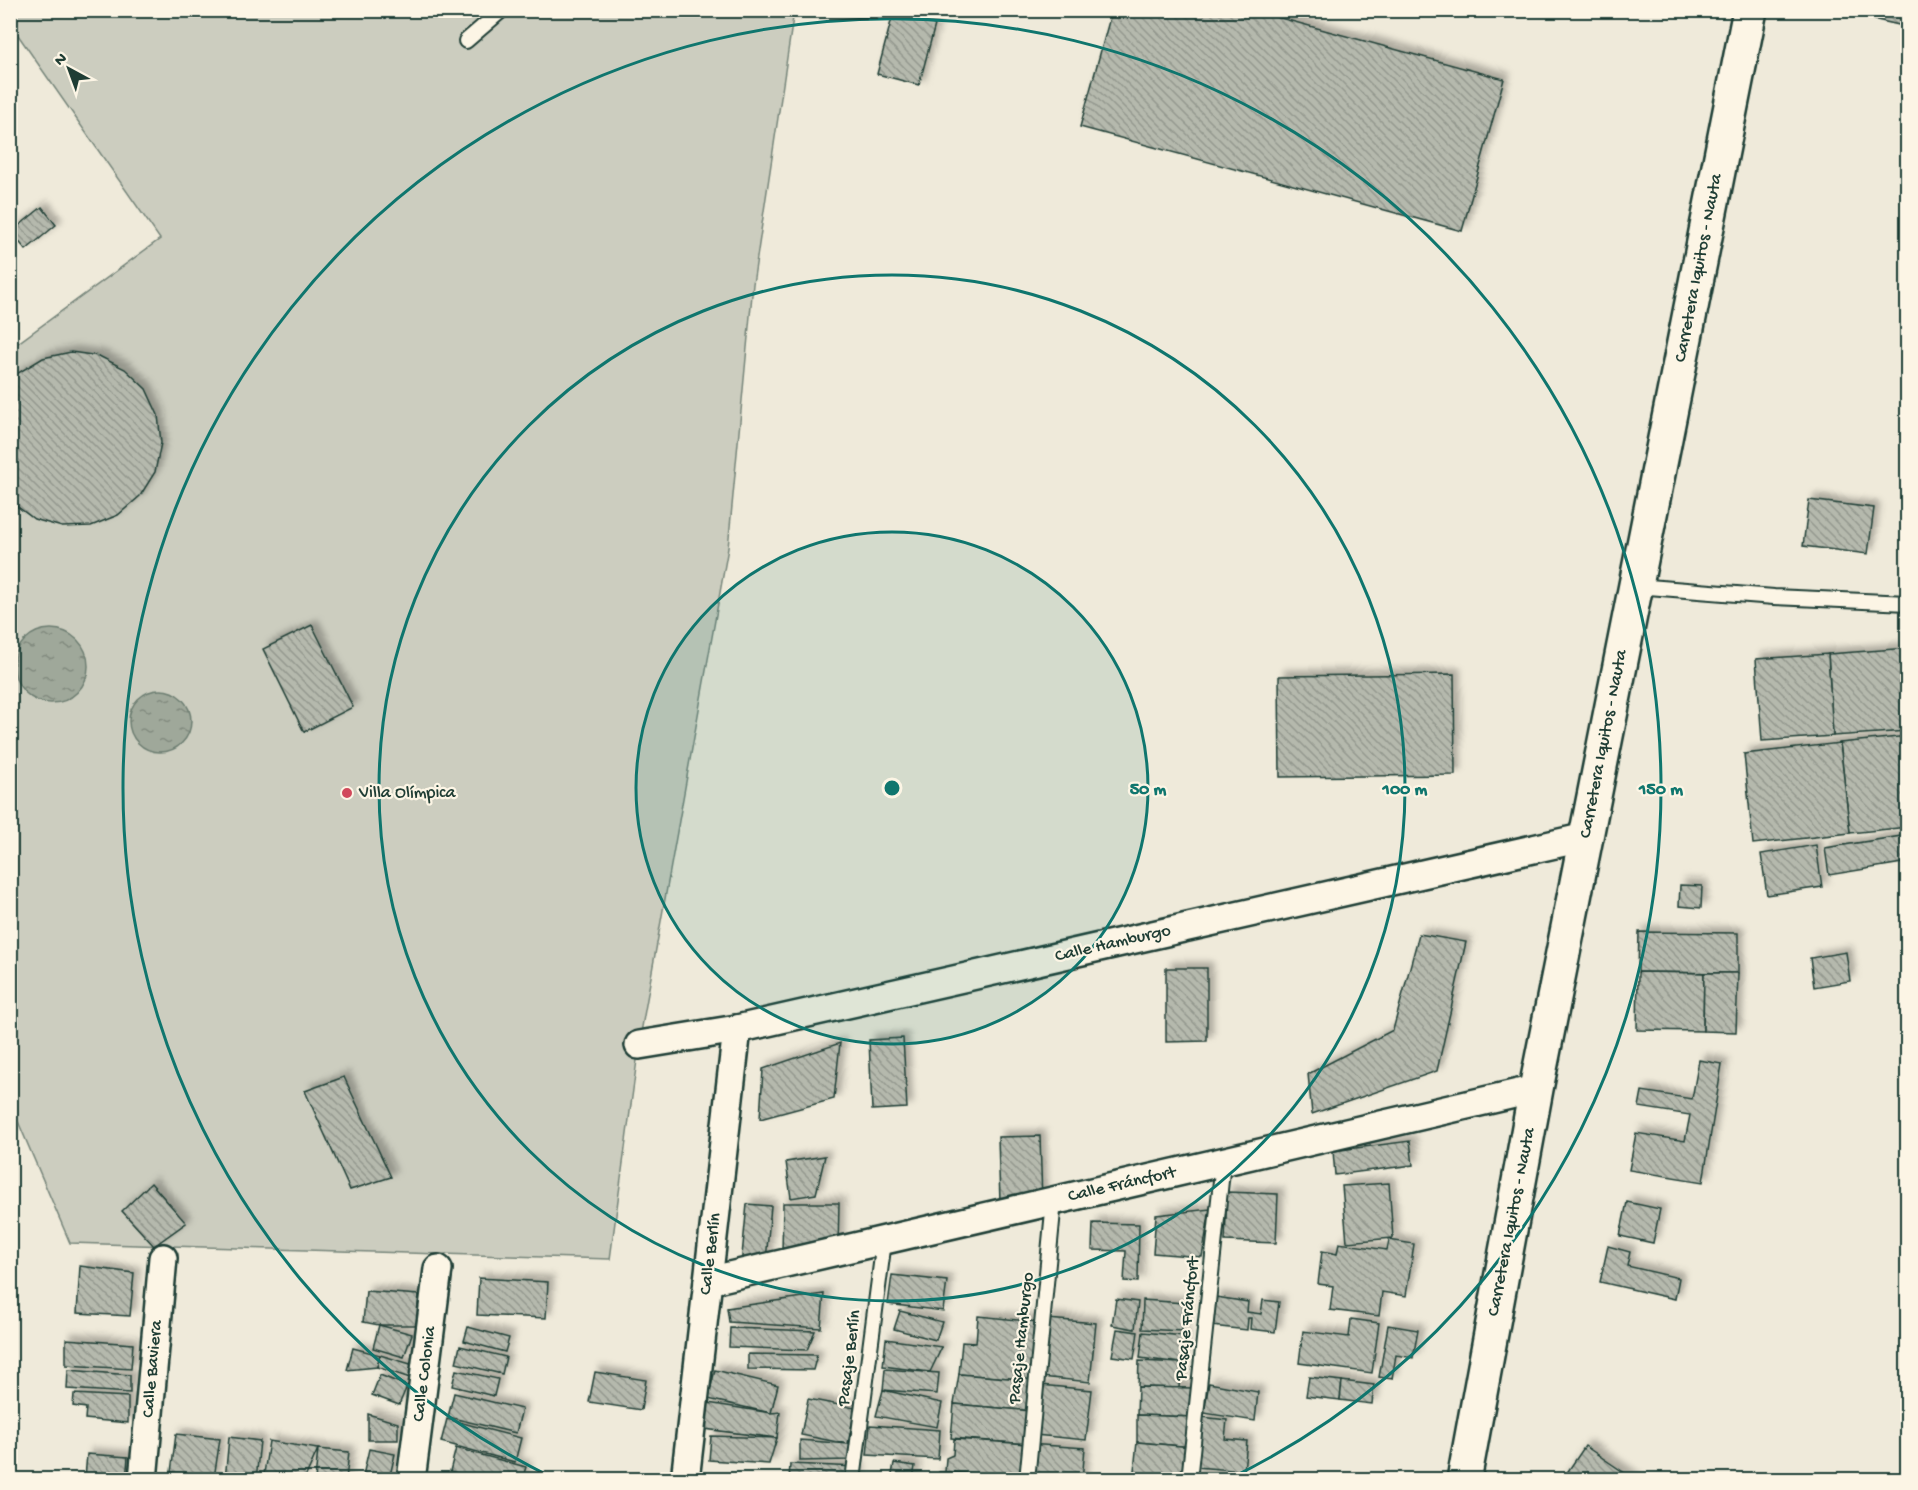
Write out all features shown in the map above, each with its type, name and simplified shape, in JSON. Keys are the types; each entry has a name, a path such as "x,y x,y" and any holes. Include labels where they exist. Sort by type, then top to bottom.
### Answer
{"main road":[{"name":"Carretera Iquitos - Nauta","path":"1464,1479 1536,1089 1750,10"}],"street":[{"name":"Calle Hamburgo","path":"639,1045 737,1029 1586,837"},
{"name":"Calle Berlín","path":"685,1479 737,1029"},
{"name":"Calle Fráncfort","path":"708,1281 1536,1089"},
{"name":"Calle Baviera","path":"143,1479 163,1258"},
{"name":"Calle Colonia","path":"411,1479 438,1269"}],"lane":[{"path":"466,41 502,10"},
{"path":"1636,586 1774,597 1908,603"},
{"name":"Pasaje Fráncfort","path":"1189,1479 1223,1162"},
{"name":"Pasaje Hamburgo","path":"1026,1479 1054,1201"},
{"name":"Pasaje Berlín","path":"853,1479 884,1240"}],"shaded area":[{"name":"Villa Olímpica","path":"11,11 794,11 753,284 728,548 640,1038 610,1259 70,1243 11,1105 10,349 160,239 11,25"}],"water":[{"path":"51,629 72,635 82,645 88,666 82,687 72,697 51,703 30,697 20,687 14,666 20,645 30,635"},
{"path":"160,690 172,692 182,699 189,709 191,721 189,733 182,743 172,750 160,752 148,750 138,743 131,733 129,721 131,709 138,699 148,692"}],"building":[{"path":"1112,10 1251,10 1504,79 1462,231 1080,127"},
{"path":"1832,10 1908,10 1908,27"},
{"path":"893,14 935,25 919,85 877,74"},
{"path":"42,207 56,225 26,250 11,232"},
{"path":"71,352 99,356 125,369 146,389 158,415 161,443 155,472 140,496 118,515 91,526 62,527 34,519 10,501 10,381 18,373 43,358"},
{"path":"1809,500 1874,508 1868,554 1803,546"},
{"path":"312,625 353,707 304,732 263,649"},
{"path":"1908,648 1908,731 1833,736 1828,654"},
{"path":"1828,654 1833,736 1762,741 1756,659"},
{"path":"1454,674 1455,775 1280,777 1279,676"},
{"path":"1908,736 1908,827 1850,833 1840,743"},
{"path":"1840,743 1850,833 1753,844 1744,754"},
{"path":"1908,835 1908,862 1829,875 1825,848"},
{"path":"1816,845 1822,887 1767,895 1761,854"},
{"path":"1680,885 1702,886 1701,908 1679,906"},
{"path":"1639,932 1738,933 1738,973 1638,972"},
{"path":"1419,934 1466,942 1437,1071 1312,1114 1308,1074 1393,1030"},
{"path":"1846,952 1850,981 1814,987 1810,958"},
{"path":"1166,968 1207,968 1207,1041 1166,1042"},
{"path":"1638,972 1704,973 1703,1031 1637,1030"},
{"path":"1704,973 1738,973 1736,1032 1703,1031"},
{"path":"903,1038 907,1108 872,1110 869,1040"},
{"path":"840,1043 834,1099 760,1119 763,1069"},
{"path":"1699,1060 1722,1064 1703,1182 1629,1170 1636,1133 1685,1141 1690,1115 1639,1107 1642,1091 1692,1099"},
{"path":"344,1077 391,1177 350,1190 305,1091"},
{"path":"1040,1136 1042,1201 1000,1202 998,1137"},
{"path":"1410,1141 1413,1165 1335,1175 1333,1151"},
{"path":"825,1156 816,1194 791,1198 786,1162"},
{"path":"151,1183 186,1223 154,1246 122,1211"},
{"path":"1389,1183 1393,1238 1347,1242 1342,1186"},
{"path":"1227,1192 1278,1194 1276,1243 1225,1241"},
{"path":"1627,1202 1660,1209 1653,1243 1620,1236"},
{"path":"783,1203 839,1203 838,1252 782,1252"},
{"path":"747,1204 771,1206 766,1260 741,1266"},
{"path":"1210,1209 1202,1257 1153,1253 1156,1215"},
{"path":"1093,1223 1139,1224 1138,1282 1124,1281 1126,1251 1092,1250"},
{"path":"1389,1240 1414,1244 1406,1296 1382,1292 1379,1316 1330,1310 1333,1286 1318,1284 1322,1251 1337,1254 1339,1243 1387,1250"},
{"path":"1608,1246 1630,1252 1627,1266 1679,1278 1675,1299 1600,1282"},
{"path":"80,1266 134,1273 130,1316 77,1313"},
{"path":"892,1275 947,1281 943,1311 888,1304"},
{"path":"479,1278 548,1282 546,1318 477,1315"},
{"path":"366,1291 419,1295 416,1325 379,1325 363,1322"},
{"path":"824,1294 821,1328 729,1322 727,1308"},
{"path":"1216,1297 1248,1302 1247,1312 1261,1314 1263,1300 1279,1302 1275,1332 1250,1329 1251,1318 1248,1318 1247,1330 1212,1326"},
{"path":"1116,1299 1138,1302 1135,1329 1112,1325"},
{"path":"1143,1300 1184,1303 1182,1331 1142,1329"},
{"path":"900,1311 942,1322 936,1340 894,1329"},
{"path":"978,1316 1038,1322 1033,1380 959,1374 962,1342 976,1343"},
{"path":"1047,1319 1096,1323 1090,1382 1041,1377"},
{"path":"1351,1319 1379,1323 1372,1373 1299,1363 1303,1331 1349,1337"},
{"path":"379,1325 412,1334 404,1357 373,1348"},
{"path":"1388,1325 1418,1330 1413,1358 1396,1355 1392,1379 1379,1377"},
{"path":"468,1327 509,1338 505,1352 464,1341"},
{"path":"730,1328 815,1331 807,1350 729,1347"},
{"path":"1117,1329 1138,1332 1134,1359 1112,1356"},
{"path":"1143,1332 1184,1336 1181,1363 1140,1358"},
{"path":"66,1339 133,1344 131,1369 66,1365"},
{"path":"886,1339 942,1347 930,1372 883,1366"},
{"path":"460,1346 506,1357 502,1374 456,1363"},
{"path":"353,1348 380,1355 377,1367 347,1370"},
{"path":"748,1354 817,1355 813,1370 748,1369"},
{"path":"380,1355 414,1365 410,1378 377,1367"},
{"path":"1139,1361 1181,1363 1179,1388 1138,1387"},
{"path":"885,1369 939,1373 937,1394 883,1390"},
{"path":"68,1370 130,1375 130,1393 67,1389"},
{"path":"456,1370 498,1379 494,1396 452,1386"},
{"path":"715,1370 778,1385 771,1413 708,1399"},
{"path":"595,1372 646,1380 641,1410 589,1402"},
{"path":"959,1374 1033,1380 1032,1411 954,1404"},
{"path":"380,1375 407,1386 399,1405 372,1395"},
{"path":"1309,1377 1342,1381 1340,1400 1306,1396"},
{"path":"1342,1381 1374,1385 1372,1404 1340,1400"},
{"path":"1209,1383 1258,1392 1255,1421 1204,1413"},
{"path":"1040,1385 1092,1390 1086,1440 1035,1435"},
{"path":"1138,1387 1194,1388 1194,1417 1137,1415"},
{"path":"883,1390 942,1403 937,1427 876,1416"},
{"path":"454,1393 522,1409 516,1433 448,1417"},
{"path":"74,1394 128,1397 128,1423 85,1419 86,1408 73,1406"},
{"path":"808,1399 855,1408 848,1444 801,1435"},
{"path":"708,1403 771,1413 780,1412 777,1438 704,1429"},
{"path":"954,1404 1032,1411 1028,1444 951,1438"},
{"path":"368,1414 398,1423 398,1440 368,1440"},
{"path":"1137,1415 1194,1417 1192,1447 1137,1442"},
{"path":"1202,1417 1227,1420 1225,1439 1247,1441 1244,1471 1196,1467"},
{"path":"447,1419 521,1438 515,1462 441,1442"},
{"path":"870,1425 940,1430 938,1459 867,1455"},
{"path":"176,1434 220,1439 214,1478 171,1472"},
{"path":"711,1436 777,1438 769,1464 709,1460"},
{"path":"229,1437 260,1441 256,1480 225,1480"},
{"path":"954,1439 1028,1444 1026,1477 945,1472 946,1458 953,1455"},
{"path":"800,1440 848,1444 857,1440 850,1460 800,1461"},
{"path":"269,1441 318,1449 304,1480 263,1480"},
{"path":"1137,1442 1192,1447 1189,1480 1133,1480"},
{"path":"1028,1444 1085,1448 1082,1480 1025,1480"},
{"path":"1585,1446 1635,1480 1562,1480"},
{"path":"456,1448 526,1467 522,1480 479,1480 450,1471"},
{"path":"318,1449 349,1452 346,1480 315,1480"},
{"path":"369,1449 395,1454 389,1480 362,1480"},
{"path":"87,1454 128,1457 126,1480 85,1478"},
{"path":"894,1463 915,1466 913,1480 891,1480"},
{"path":"790,1464 858,1467 858,1480 789,1480"},
{"path":"939,1472 1026,1477 1025,1480 938,1480"},
{"path":"1195,1473 1229,1475 1228,1480 1194,1480"}],"place":[{"name":"Villa Olímpica","path":"347,793"}]}
